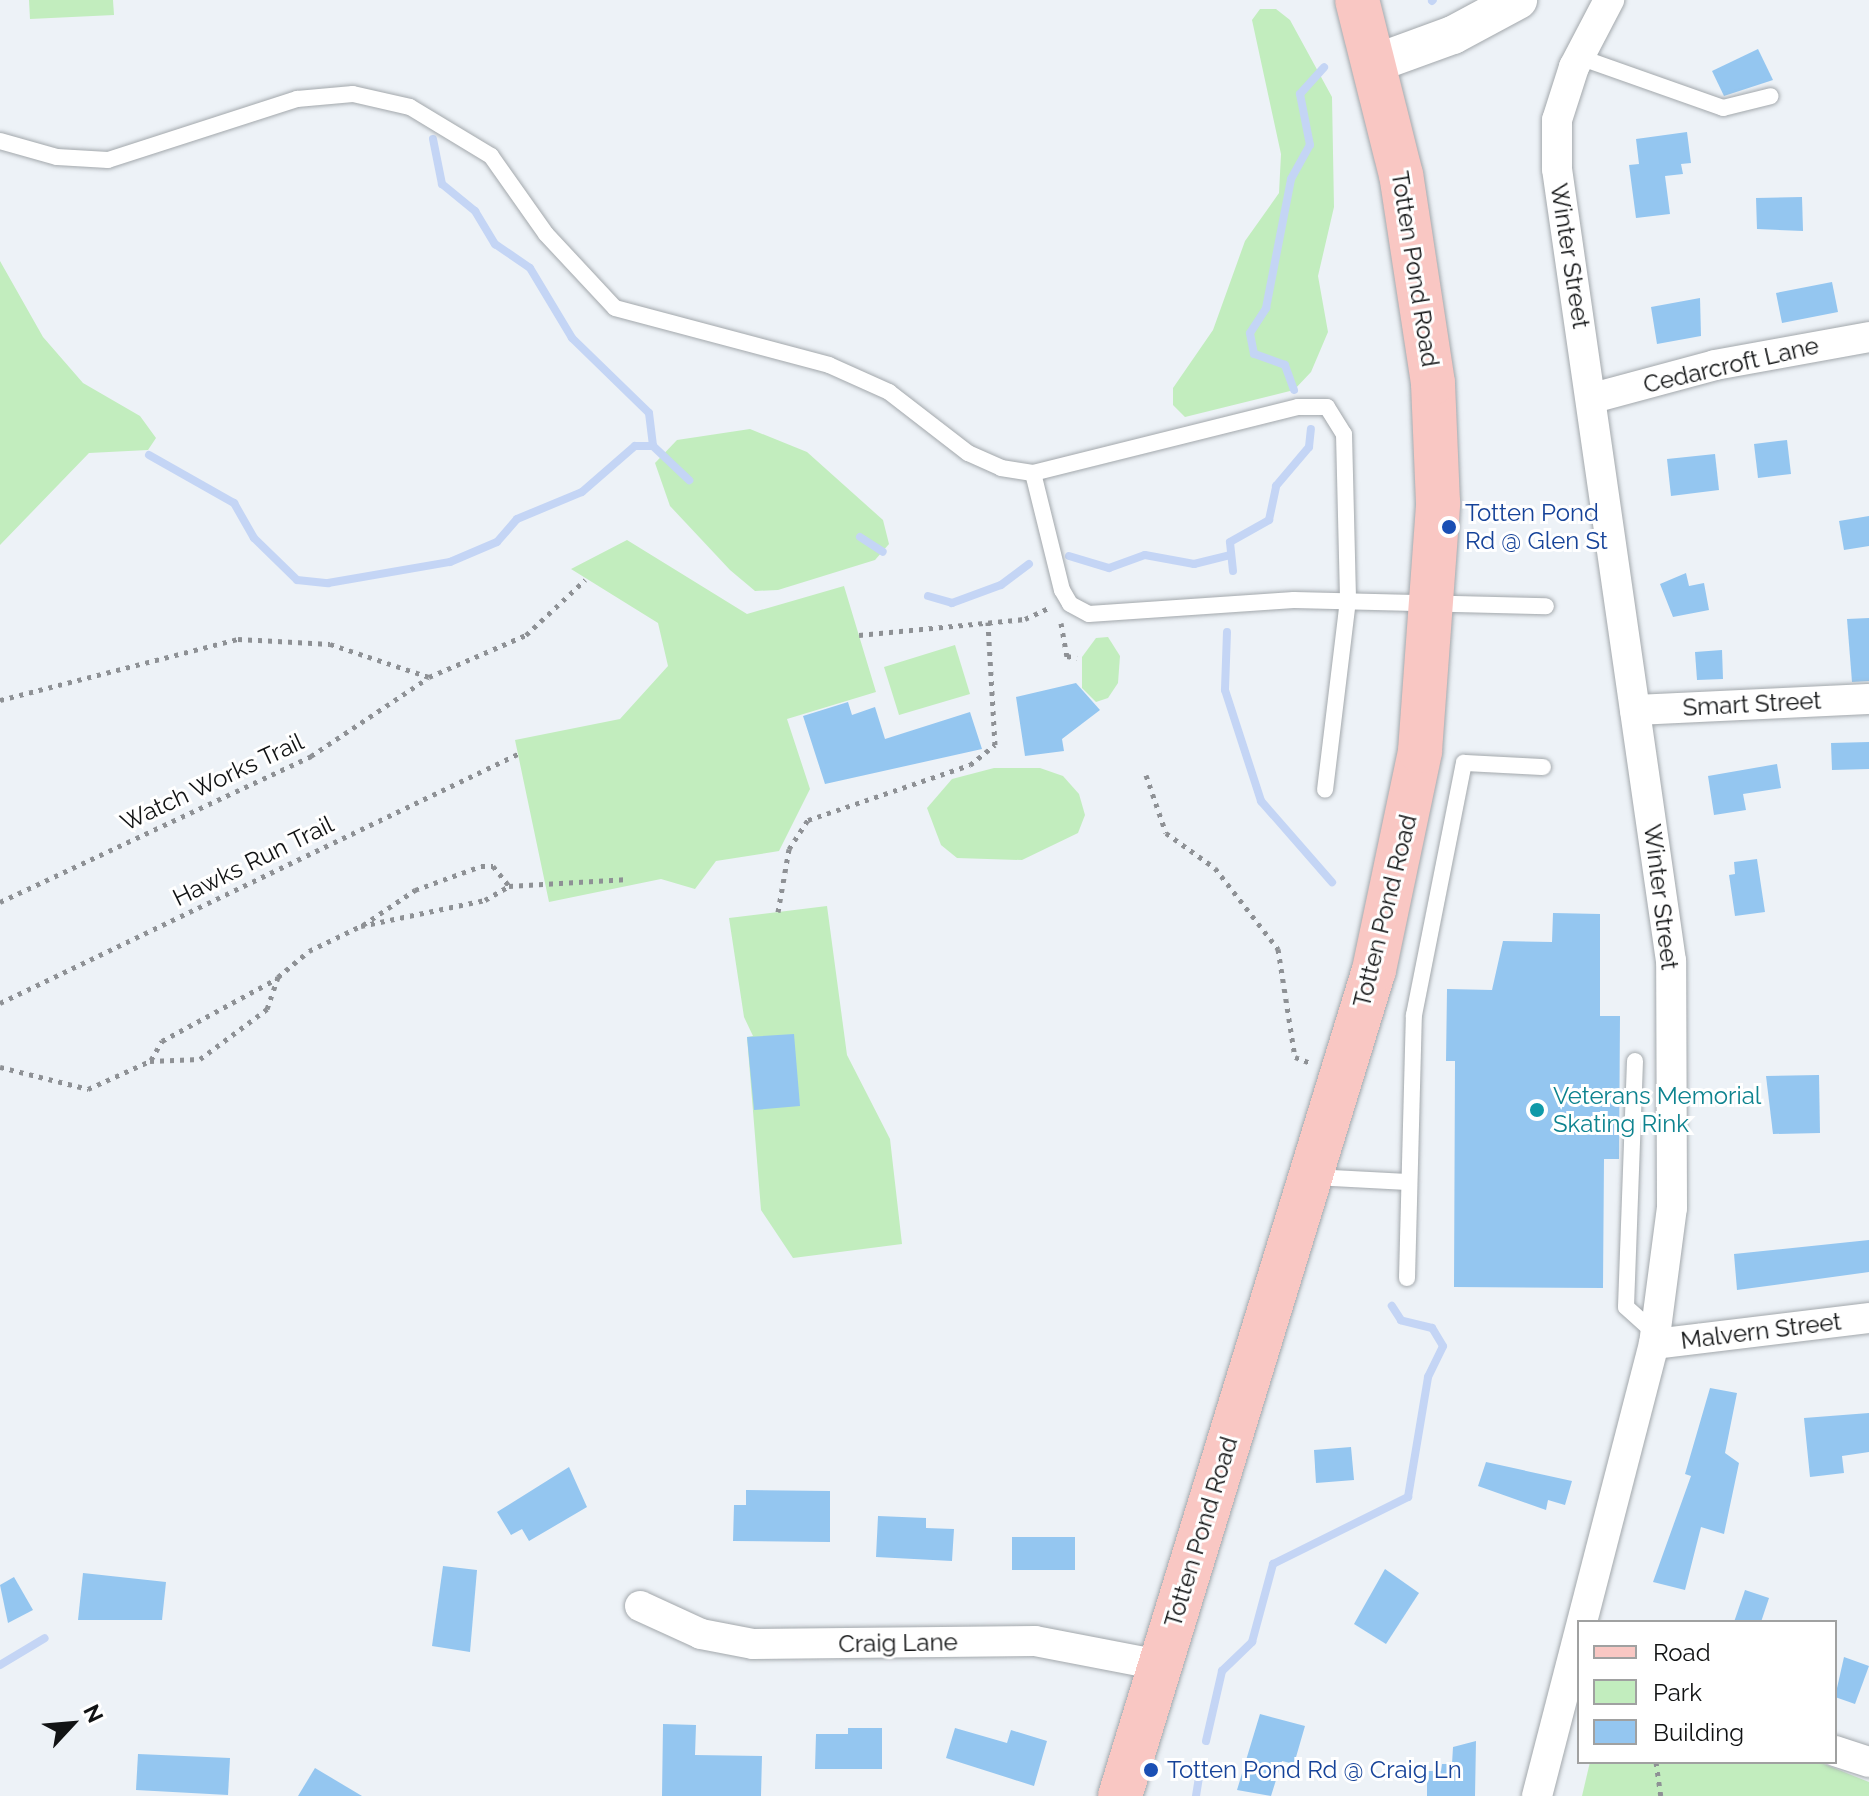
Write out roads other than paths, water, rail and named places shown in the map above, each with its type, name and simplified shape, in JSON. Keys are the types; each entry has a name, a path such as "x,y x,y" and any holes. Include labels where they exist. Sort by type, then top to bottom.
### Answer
{"main road":[{"name":"Totten Pond Road","path":"1120,1796 1342,1073 1405,840 1434,604 1438,471 1431,358 1376,63 1357,0"}],"street":[{"path":"1376,63 1453,35 1518,0"},
{"name":"Winter Street","path":"1584,1619 1655,1339 1672,1208 1674,1054 1671,961 1593,398 1557,169 1557,120 1579,57 1609,0"},
{"name":"Cedarcroft Lane","path":"1593,398 1715,365 1869,337"},
{"name":"Smart Street","path":"1635,710 1869,699"},
{"name":"Malvern Street","path":"1655,1339 1869,1318"},
{"name":"Craig Lane","path":"640,1606 701,1634 753,1644 1035,1641 1160,1665"},
{"name":"Winter Street","path":"1537,1796 1577,1645"},
{"path":"1837,1752 1869,1762"}],"lane":[{"path":"1579,57 1723,108 1771,96"},
{"path":"0,141 57,157 108,160 297,99 353,94 410,107 491,156 546,234 615,308 829,365 889,392 984,463 1033,473 1298,407 1327,407 1341,420 1348,600 1325,790"},
{"path":"1033,473 1062,590 1082,612 1348,600 1546,606"},
{"path":"1407,1278 1414,1015 1464,763 1543,767"},
{"path":"1635,1061 1626,1307 1655,1339"},
{"path":"1310,1177 1409,1182"}],"waterway":[{"path":"1294,390 1285,365 1254,354 1250,333 1266,308 1291,179 1310,145 1300,94 1324,67"},
{"path":"433,139 442,184 475,211 495,244 530,268 572,338 649,413 653,446"},
{"path":"1233,571 1230,542 1269,520 1276,486 1309,447 1311,429"},
{"path":"149,455 234,503 254,538 297,580 328,583 450,562 497,542 517,519 582,492 635,446 653,446 689,480"},
{"path":"860,537 883,552"},
{"path":"1069,556 1109,568 1145,555 1194,564 1231,555"},
{"path":"928,596 952,603 1001,585 1029,564"},
{"path":"1227,632 1225,690 1261,801 1332,882"},
{"path":"1206,1741 1222,1671 1252,1642 1273,1564 1408,1497 1428,1377 1443,1346 1432,1328 1401,1320 1392,1306"},
{"path":"0,1665 45,1638"},
{"path":"1196,1796 1199,1776"}],"place":[{"name":"Totten Pond Rd @ Glen St","path":"1449,527"},
{"name":"Veterans Memorial Skating Rink","path":"1537,1110"},
{"name":"Totten Pond Rd @ Craig Ln","path":"1151,1770"}]}
